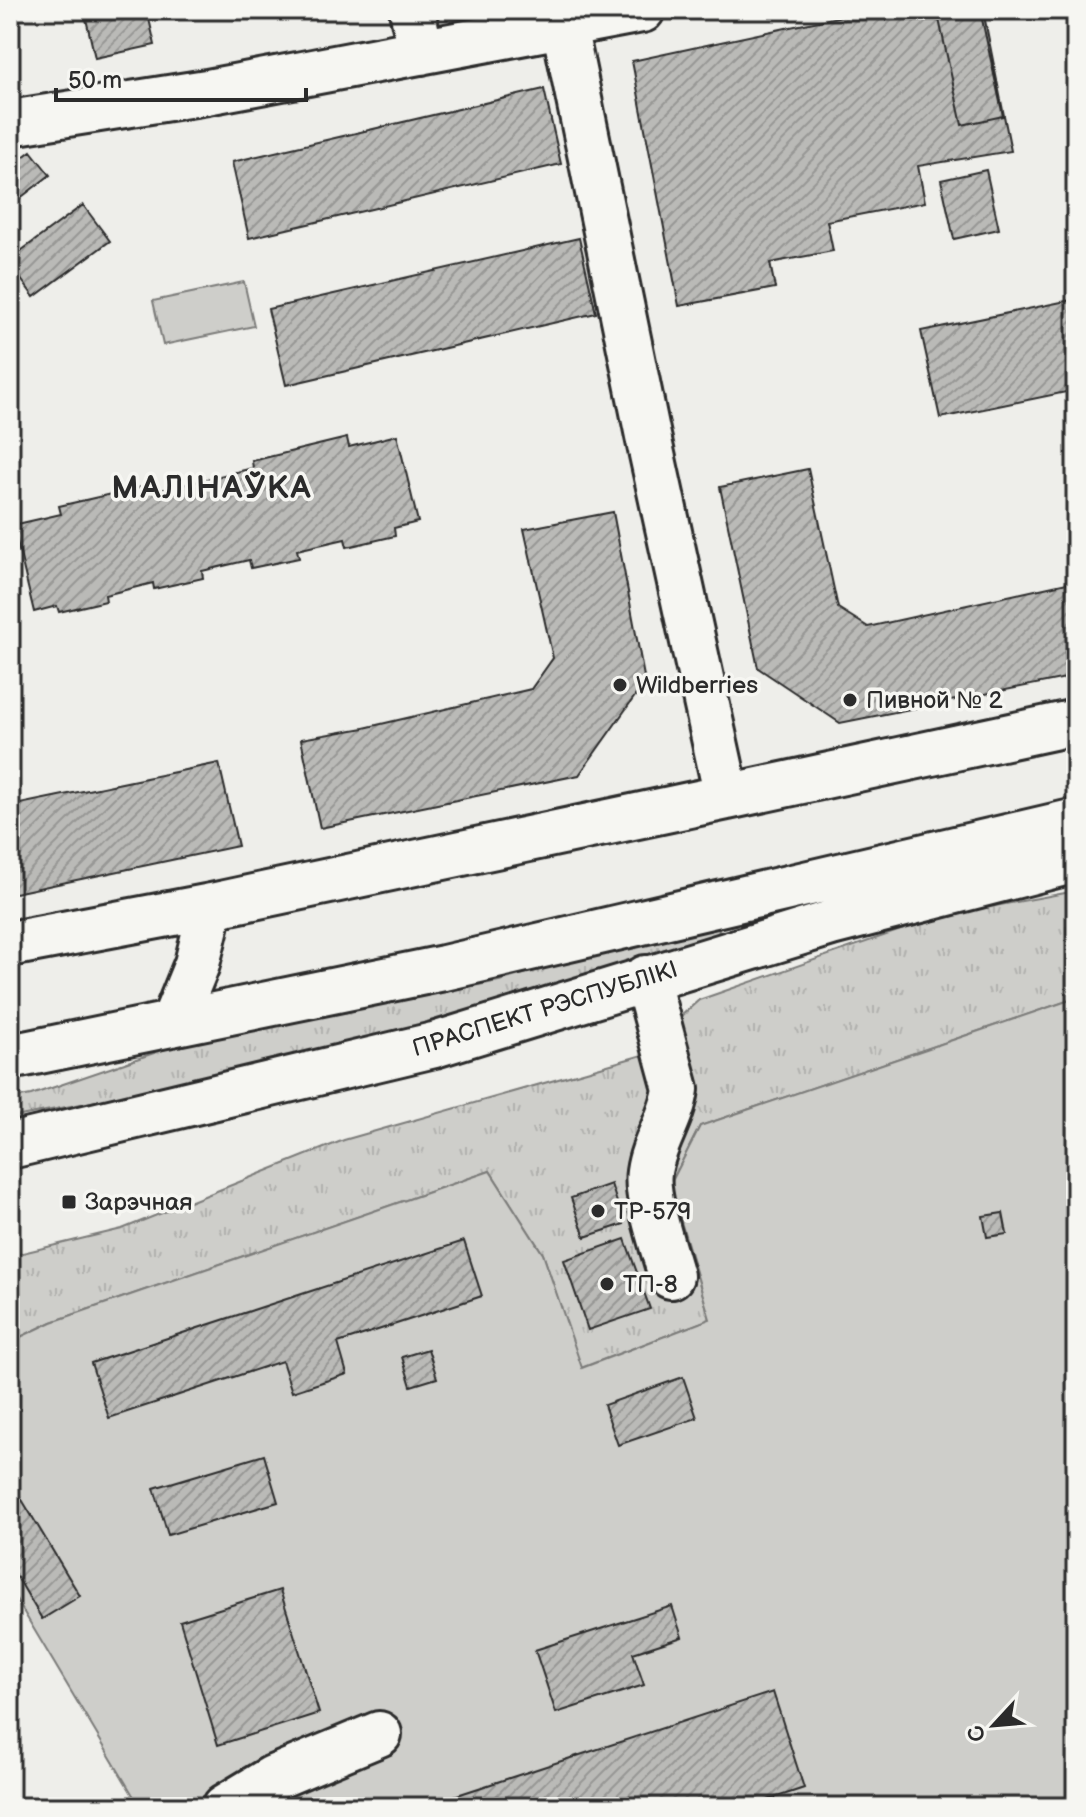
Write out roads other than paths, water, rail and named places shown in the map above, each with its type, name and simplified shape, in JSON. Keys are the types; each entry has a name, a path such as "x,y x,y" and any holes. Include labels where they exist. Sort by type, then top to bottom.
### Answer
{"main road":[{"path":"412,10 421,52"},
{"path":"10,123 188,95 642,10"},
{"path":"564,26 648,436 727,797"},
{"path":"10,944 211,906 1076,722"},
{"path":"10,1057 444,968 1076,821"},
{"name":"ПРАСПЕКТ РЭСПУБЛІКІ","path":"10,1146 434,1045 831,923 1076,860"},
{"path":"173,1023 197,964 211,906"},
{"path":"646,978 676,1089 673,1108 653,1153 648,1174 650,1194 671,1276"},
{"path":"225,1807 273,1778 379,1734"}],"place":[{"name":"Wildberries","path":"620,685"},
{"name":"Пивной № 2","path":"850,700"},
{"name":"Зарэчная","path":"69,1202"},
{"name":"ТР-579","path":"598,1211"},
{"name":"ТП-8","path":"607,1284"}],"district":[{"name":"МАЛІНАЎКА","path":"212,488"}]}
